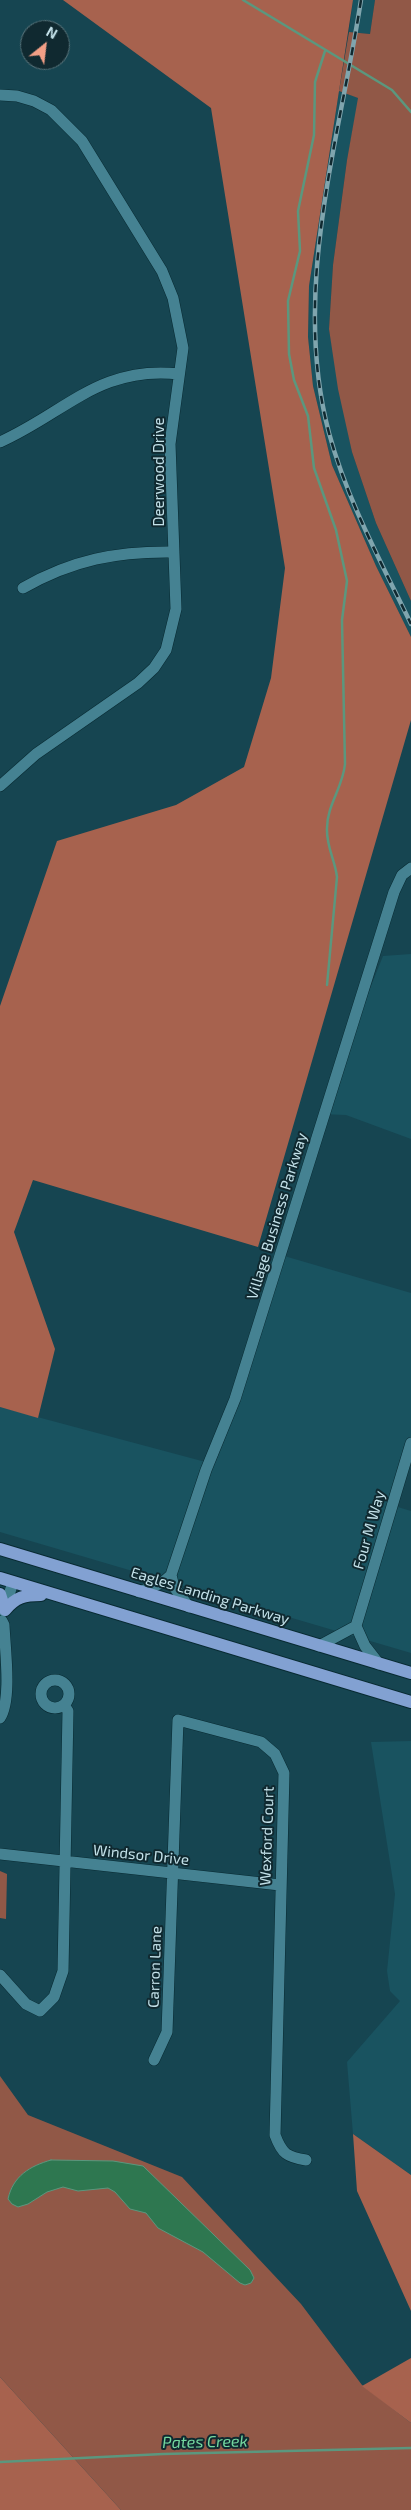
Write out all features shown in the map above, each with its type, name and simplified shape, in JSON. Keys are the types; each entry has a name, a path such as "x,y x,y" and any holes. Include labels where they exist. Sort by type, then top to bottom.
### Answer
{"main road":[{"name":"Eagles Landing Parkway","path":"0,1549 411,1673"},
{"path":"0,1578 411,1702"},
{"path":"0,1594 2,1618"},
{"path":"2,1618 13,1600 23,1595 59,1596"}],"street":[{"name":"Deerwood Drive","path":"0,95 17,96 34,101 51,110 82,141 105,174 162,271 173,298 183,348 170,444 176,609 166,650 154,668 138,683 36,754 2,781"},
{"path":"0,442 76,397 109,381 138,374 179,374"},
{"path":"23,588 50,572 73,564 138,552 174,552"},
{"name":"Village Business Parkway","path":"171,1574 206,1470 235,1399 394,892 402,875 411,868"},
{"name":"Four M Way","path":"356,1626 411,1443"},
{"path":"138,1592 151,1589 171,1574 177,1592 189,1607"},
{"path":"0,1720 5,1708 6,1695 4,1624 2,1618 13,1582"},
{"path":"319,1646 356,1626 365,1646 380,1664"},
{"path":"0,1975 26,2004 40,2011 54,1997 62,1971 66,1863 68,1711 64,1705"},
{"name":"Wexford Court","path":"174,1873 178,1720 262,1742 275,1754 284,1774 275,2135 279,2146 290,2157 306,2160"},
{"name":"Windsor Drive","path":"0,1854 66,1863 280,1885"},
{"name":"Carron Lane","path":"154,2060 167,2032 174,1873"}],"shaded area":[{"path":"63,0 353,0 309,286 308,337 313,386 332,465 376,566 411,637 411,720 258,1247 33,1180 14,1232 55,1349 38,1418 0,1407 0,1006 57,841 176,805 244,767 271,678 285,568 211,108"},
{"path":"353,0 375,0 370,34 349,32"},
{"path":"375,0 411,0 411,601 376,523 352,452 338,389 329,329 333,265 347,160 358,98 339,91 349,32 370,34"},
{"path":"339,91 359,98 347,160 333,265 329,329 352,452 376,523 411,601 411,637 376,566 332,465 313,386 308,337 309,286"},
{"path":"411,954 411,1139 346,1115 320,1114 383,956"},
{"path":"274,1253 411,1293 411,1440 391,1505 411,1511 411,1653 0,1532 0,1407 213,1464"},
{"path":"411,1741 411,2175 353,2134 347,2062 400,2001 390,1991 387,1971 395,1894 371,1742"},
{"path":"0,1871 7,1874 6,1919 0,1918"},
{"path":"0,2076 28,2115 182,2177 301,2304 362,2385 411,2423 411,2510 121,2510 0,2377"},
{"path":"353,2134 411,2175 411,2311 357,2191"},
{"path":"51,2160 113,2161 143,2166 250,2270 254,2278 251,2283 245,2285 240,2283 203,2252 158,2228 146,2213 130,2209 115,2192 108,2188 78,2191 63,2187 47,2192 28,2204 18,2207 12,2204 8,2199 10,2191 18,2178 36,2165"},
{"path":"411,2358 411,2423 362,2386"},
{"path":"0,2377 121,2510 0,2510"}],"waterway":[{"path":"243,0 392,90 411,112"},
{"path":"325,51 315,82 314,135 298,211 300,251 288,301 289,354 294,380 308,416 314,468 336,530 347,581 342,620 345,764 327,828 328,841 337,877 327,985"},
{"name":"Pates Creek","path":"0,2462 163,2454 411,2448"}],"railway":[{"path":"361,0 322,216 315,325 319,379 329,433 345,482 411,624"}]}
